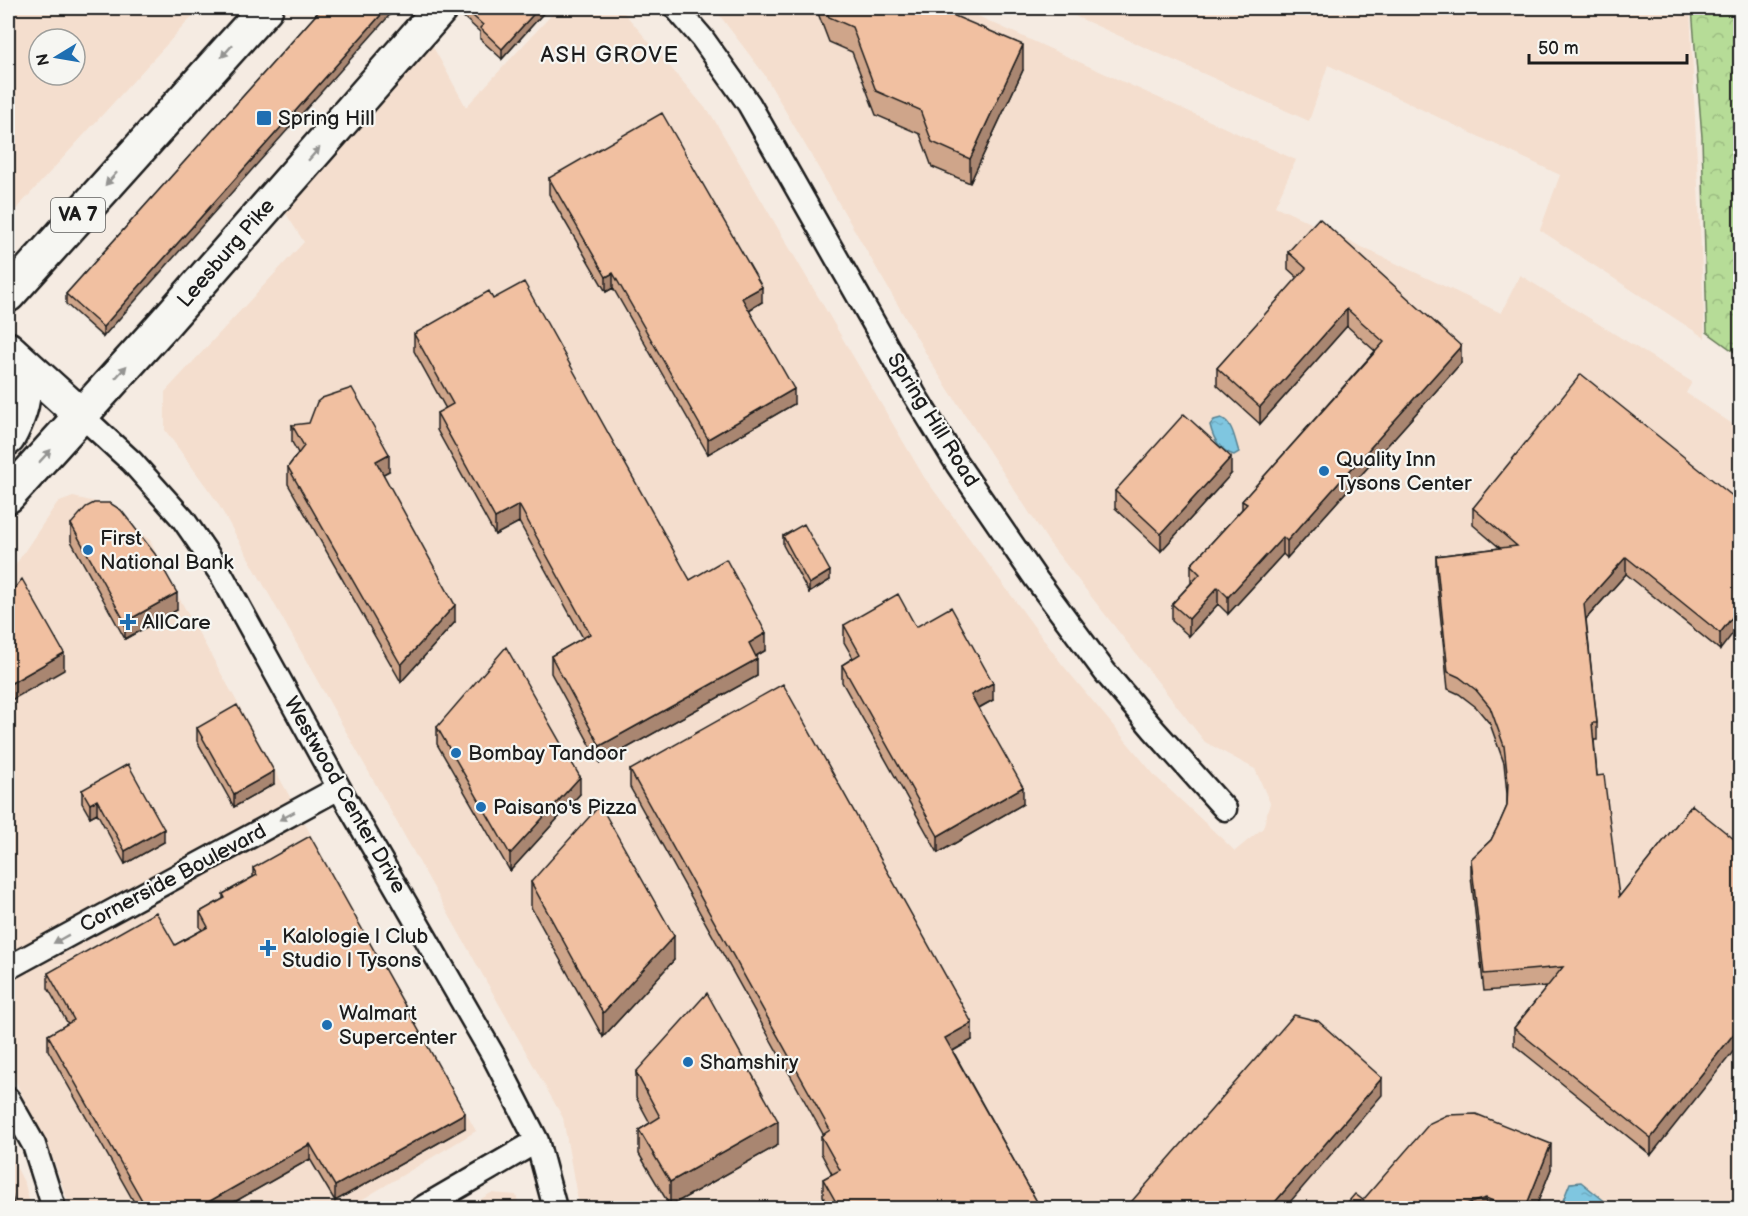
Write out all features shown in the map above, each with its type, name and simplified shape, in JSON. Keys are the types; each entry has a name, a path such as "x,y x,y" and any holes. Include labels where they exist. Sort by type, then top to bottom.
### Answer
{"main road":[{"name":"VA 7","path":"8,295 266,8"},
{"name":"Leesburg Pike","path":"8,496 82,416 441,8"},
{"path":"10,351 82,416"},
{"path":"8,438 17,421 25,385 22,369 10,351"}],"street":[{"name":"Spring Hill Road","path":"675,8 702,38 749,104 957,464 1036,579 1105,672 1225,809"},
{"name":"Westwood Center Drive","path":"82,416 132,462 183,519 221,574 339,788 493,1055 537,1141 555,1209"},
{"name":"Cornerside Boulevard","path":"8,968 339,788"},
{"path":"8,1099 34,1145 54,1209"},
{"path":"422,1209 537,1141"}],"shaded area":[{"path":"8,8 200,8 8,218"},
{"path":"558,8 620,8 712,116 924,477 1061,663 1156,777 1235,851 1263,828 1270,803 1255,769 1205,742 1050,544 935,369 764,74 714,8 960,8 1296,160 1275,206 1501,313 1520,275 1692,382 1686,393 1740,429 1740,1208 579,1208 563,1118 216,500 165,430 165,392 304,242 283,209 431,43 466,107"},
{"path":"1057,8 1690,8 1705,338 1540,230 1560,175 1328,65 1309,121"},
{"path":"73,497 100,503 150,540 163,569 476,1131 348,1208 70,1208 54,1161 8,1066 8,576 57,503"},
{"path":"8,1151 25,1184 31,1208 8,1208"},
{"path":"491,1193 516,1195 520,1208 466,1208"}],"green space":[{"path":"1692,8 1740,8 1740,356 1707,332 1702,137"}],"water":[{"path":"1221,418 1228,423 1233,432 1239,452 1234,455 1221,447 1211,430 1210,425 1214,420"},
{"path":"1581,1182 1613,1208 1560,1208 1570,1183"}],"building":[{"path":"322,8 387,8 103,327 66,294"},
{"path":"464,8 539,8 502,49 480,28 483,25"},
{"path":"825,8 936,8 1023,45 970,159 932,142 920,110 876,91 852,27 829,17"},
{"path":"662,113 762,287 742,298 794,389 708,439 613,273 606,277 549,178"},
{"name":"Quality Inn Tysons Center","path":"1319,218 1461,346 1287,541 1283,537 1228,597 1218,587 1189,619 1172,604 1200,574 1191,565 1247,504 1242,501 1384,342 1347,309 1260,407 1217,368 1306,268 1288,252"},
{"path":"524,282 690,580 726,559 766,633 749,643 757,659 600,746 551,656 590,634 519,505 495,518 437,413 453,404 414,334 489,291 493,299"},
{"path":"1581,374 1740,502 1740,607 1720,633 1626,557 1584,604 1597,723 1592,723 1597,776 1604,775 1619,897 1692,805 1740,844 1740,1026 1651,1138 1514,1028 1563,967 1484,974 1471,859 1491,840 1507,806 1508,782 1504,746 1490,707 1476,690 1448,672 1436,556 1517,546 1473,508"},
{"path":"352,388 389,454 376,461 455,605 401,665 288,467 304,446 292,425 309,423 317,402 322,398"},
{"path":"1184,414 1231,457 1161,534 1115,491"},
{"path":"94,503 110,503 121,510 155,554 177,593 125,622 71,524 86,507"},
{"path":"804,524 830,571 809,584 783,536"},
{"path":"22,579 64,653 8,685 8,596"},
{"path":"898,594 916,627 951,607 993,683 971,695 1023,787 938,836 842,665 860,654 844,625"},
{"path":"506,647 580,777 510,854 437,727"},
{"path":"783,684 972,1023 945,1038 1041,1209 840,1209 823,1179 840,1170 821,1136 830,1130 630,770"},
{"path":"237,705 274,771 234,794 197,728"},
{"path":"128,764 164,829 125,851 97,800 90,804 82,790"},
{"path":"600,805 674,936 603,1013 531,882"},
{"path":"310,836 465,1113 335,1186 310,1144 196,1209 147,1209 48,1035 74,1020 48,973 156,912 175,945 208,927 200,912 225,898 223,894 257,875 253,868"},
{"path":"707,993 778,1121 670,1182 639,1130 660,1117 636,1072"},
{"path":"1294,1015 1318,1021 1382,1078 1269,1209 1125,1209"},
{"path":"1476,1114 1551,1144 1525,1209 1512,1209 1486,1198 1456,1209 1342,1209 1355,1194 1363,1200 1430,1123 1447,1115"},
{"path":"8,1179 15,1209 8,1209"}],"place":[{"name":"Spring Hill","path":"264,118"},
{"name":"Quality Inn Tysons Center","path":"1324,471"},
{"name":"First National Bank","path":"88,550"},
{"name":"AllCare","path":"128,622"},
{"name":"Bombay Tandoor","path":"456,753"},
{"name":"Paisano's Pizza","path":"481,807"},
{"name":"Kalologie | Club Studio | Tysons","path":"268,948"},
{"name":"Walmart Supercenter","path":"327,1025"},
{"name":"Shamshiry","path":"688,1062"}],"district":[{"name":"ASH GROVE","path":"610,55"}]}
